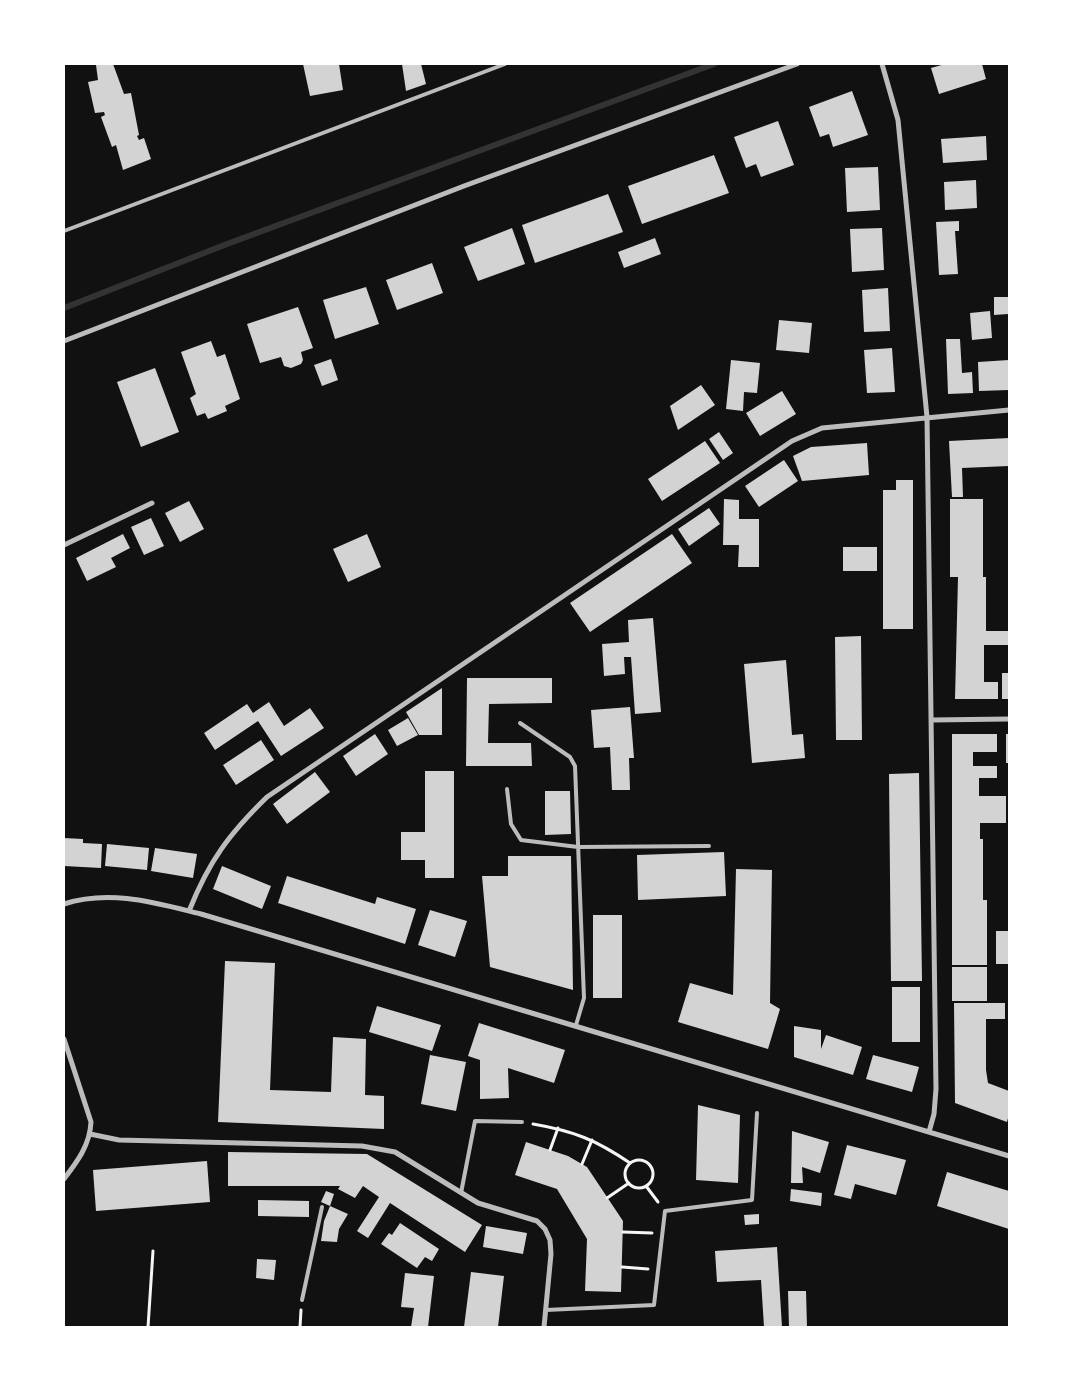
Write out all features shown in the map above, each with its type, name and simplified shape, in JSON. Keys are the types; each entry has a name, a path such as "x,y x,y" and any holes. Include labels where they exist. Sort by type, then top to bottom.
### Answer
{"street":[{"path":"64,341 464,186 797,64"},
{"path":"882,64 898,120 927,417 936,1094 929,1132"},
{"path":"189,911 201,881 225,841 267,798 792,440 822,428 1009,410"},
{"path":"64,544 152,503"},
{"path":"932,720 1009,719"},
{"path":"64,904 92,898 117,897 145,900 189,911 576,1025 1009,1156"},
{"path":"64,1039 88,1111 90,1134 84,1151 64,1180"},
{"path":"90,1134 119,1140 377,1148 395,1152 478,1204 537,1221 545,1229 550,1240 551,1254 544,1327"}],"lane":[{"path":"64,231 506,64"},
{"path":"520,722 570,757 575,766 584,998 576,1025"},
{"path":"507,789 511,824 521,840 578,847 709,846"},
{"path":"546,1310 654,1305 665,1210 752,1200 757,1113"},
{"path":"461,1193 475,1121 522,1122"},
{"path":"302,1300 322,1207"}],"path":[{"path":"522,1122 558,1128 592,1140 630,1163 643,1161 651,1166 653,1175 646,1186 637,1188 629,1183 625,1175 630,1163"},
{"path":"550,1150 558,1128"},
{"path":"582,1164 592,1140"},
{"path":"607,1198 629,1183"},
{"path":"646,1186 665,1210"},
{"path":"622,1232 662,1233"},
{"path":"148,1327 153,1251"},
{"path":"622,1267 658,1270"},
{"path":"300,1327 302,1300"}],"building":[{"path":"113,64 124,94 131,93 139,135 137,136 139,140 144,138 151,159 123,170 116,145 112,147 101,117 105,115 104,112 95,113 88,82 98,80 96,65"},
{"path":"303,64 339,64 343,90 310,96"},
{"path":"402,64 421,64 426,84 406,91"},
{"path":"945,64 982,64 986,79 939,94 931,68"},
{"path":"852,91 868,135 833,147 829,134 820,137 809,107"},
{"path":"778,121 794,165 761,177 756,164 746,168 734,137"},
{"path":"986,136 987,160 943,163 941,139"},
{"path":"714,155 729,193 642,224 628,186"},
{"path":"878,167 880,210 847,212 845,168"},
{"path":"976,180 977,208 945,210 944,182"},
{"path":"608,194 623,232 535,263 522,225"},
{"path":"959,221 959,231 955,231 958,274 939,275 936,222"},
{"path":"512,228 525,264 478,281 464,247"},
{"path":"882,228 884,270 852,272 850,229"},
{"path":"655,238 661,254 624,268 618,252"},
{"path":"432,263 443,293 397,310 386,280"},
{"path":"366,287 379,324 335,339 323,300"},
{"path":"888,288 890,331 864,332 862,290"},
{"path":"994,297 1008,297 1008,314 994,315"},
{"path":"298,307 313,348 301,352 303,360 301,364 291,368 284,366 281,357 260,363 247,324"},
{"path":"990,311 992,338 972,340 970,313"},
{"path":"779,320 812,323 809,353 776,350"},
{"path":"946,339 960,339 962,373 972,372 973,393 948,394"},
{"path":"211,341 217,357 225,354 240,399 225,406 227,411 208,419 205,413 197,416 190,398 196,394 181,352"},
{"path":"892,348 895,392 867,393 864,350"},
{"path":"331,359 338,380 322,386 314,365"},
{"path":"731,360 760,363 757,393 744,392 743,411 726,409"},
{"path":"1009,360 1009,390 979,391 978,362"},
{"path":"155,368 179,432 141,447 117,382"},
{"path":"701,385 715,405 678,430 670,406"},
{"path":"782,391 796,414 760,436 746,413"},
{"path":"719,432 733,453 723,460 709,439"},
{"path":"1009,438 1009,466 962,468 963,497 952,497 949,441"},
{"path":"705,441 720,463 662,501 648,479"},
{"path":"867,443 869,475 802,481 793,456 811,447"},
{"path":"784,460 798,481 759,507 745,486"},
{"path":"896,480 913,480 913,629 883,629 883,490 896,490"},
{"path":"724,499 739,500 739,519 759,519 759,567 738,567 739,545 723,545"},
{"path":"950,499 983,499 983,577 986,577 986,631 1008,631 1008,645 984,645 984,682 998,682 998,699 955,699 958,577 950,577"},
{"path":"189,501 204,529 180,542 165,513"},
{"path":"709,508 720,524 689,546 678,529"},
{"path":"151,518 164,546 144,555 131,527"},
{"path":"123,534 130,548 111,558 116,567 87,581 76,558"},
{"path":"367,534 381,567 348,582 333,549"},
{"path":"672,534 692,563 590,632 570,603"},
{"path":"843,547 877,547 877,571 843,571"},
{"path":"653,618 661,712 635,714 631,657 624,657 625,674 604,676 602,644 629,642 628,620"},
{"path":"861,636 862,740 836,740 835,637"},
{"path":"786,660 792,735 803,734 805,758 752,763 744,664"},
{"path":"1002,673 1009,673 1009,699 1002,699"},
{"path":"467,678 552,678 552,703 489,704 488,743 531,743 532,766 466,766"},
{"path":"442,688 442,735 419,735 406,712"},
{"path":"269,702 284,726 310,708 324,728 281,756 258,721 215,750 204,733 247,704 253,713"},
{"path":"630,707 634,758 629,758 630,790 612,790 610,747 594,748 591,710"},
{"path":"408,718 418,735 397,746 388,730"},
{"path":"375,734 388,754 356,776 343,756"},
{"path":"952,734 997,734 997,752 973,752 973,766 997,766 997,778 979,778 979,796 1006,796 1006,823 980,823 980,839 983,839 983,900 987,900 987,965 952,965"},
{"path":"1006,734 1009,734 1009,763 1006,763"},
{"path":"261,740 274,760 236,785 223,765"},
{"path":"425,771 454,771 454,878 425,878 425,860 401,860 401,832 425,832"},
{"path":"315,772 330,792 287,824 273,804"},
{"path":"919,773 922,981 891,981 889,774"},
{"path":"545,791 570,791 571,834 545,835"},
{"path":"64,838 83,839 83,843 102,844 101,868 64,866"},
{"path":"107,844 149,848 147,870 105,866"},
{"path":"155,848 197,854 193,878 151,871"},
{"path":"724,852 726,896 638,900 637,855"},
{"path":"508,856 571,856 573,990 490,967 482,876 508,876"},
{"path":"222,866 271,886 262,909 213,889"},
{"path":"736,869 772,870 770,1003 780,1009 768,1049 678,1022 690,983 733,995"},
{"path":"287,876 375,904 377,897 416,909 405,944 278,903"},
{"path":"430,910 467,921 455,957 418,945"},
{"path":"593,915 622,915 622,998 593,998"},
{"path":"996,931 1009,931 1009,964 996,964"},
{"path":"225,961 275,963 270,1090 331,1092 333,1037 366,1039 365,1095 384,1096 384,1129 218,1122"},
{"path":"952,967 987,967 987,1001 952,1001"},
{"path":"892,987 920,987 920,1042 892,1042"},
{"path":"954,1003 1005,1003 1005,1019 986,1019 986,1070 988,1083 1009,1091 1007,1122 955,1103"},
{"path":"377,1006 441,1025 432,1051 369,1032"},
{"path":"479,1023 565,1050 554,1083 508,1068 509,1098 480,1099 480,1060 468,1056"},
{"path":"794,1026 821,1030 821,1049 826,1035 862,1047 853,1075 794,1057"},
{"path":"430,1055 466,1062 456,1111 421,1104"},
{"path":"873,1055 919,1067 912,1092 866,1079"},
{"path":"698,1105 740,1115 738,1183 696,1180"},
{"path":"792,1131 829,1142 820,1173 802,1167 803,1183 791,1183"},
{"path":"526,1142 568,1156 587,1167 623,1221 621,1292 585,1291 587,1239 557,1189 515,1175"},
{"path":"847,1145 906,1160 896,1195 855,1184 851,1199 834,1195"},
{"path":"228,1152 367,1154 482,1225 465,1252 390,1203 368,1238 357,1231 379,1197 363,1186 355,1198 338,1189 340,1186 228,1186"},
{"path":"207,1161 210,1202 96,1211 93,1170"},
{"path":"947,1172 1009,1191 1009,1229 937,1206"},
{"path":"791,1189 822,1193 821,1206 790,1201"},
{"path":"326,1191 334,1194 330,1206 321,1202"},
{"path":"258,1200 309,1201 309,1217 258,1216"},
{"path":"330,1206 348,1214 339,1229 337,1242 321,1241 324,1221"},
{"path":"759,1214 759,1224 745,1225 744,1215"},
{"path":"400,1223 439,1249 432,1261 425,1257 417,1268 381,1244 389,1233 392,1235"},
{"path":"486,1226 527,1233 523,1254 483,1247"},
{"path":"777,1247 782,1327 764,1327 761,1280 717,1282 715,1251"},
{"path":"257,1259 276,1260 274,1280 256,1278"},
{"path":"471,1272 504,1276 498,1327 464,1327"},
{"path":"405,1273 434,1276 428,1327 411,1327 414,1308 401,1307"},
{"path":"788,1291 806,1291 807,1327 789,1327"}],"waterway":[{"path":"64,308 227,244 714,64"}]}
